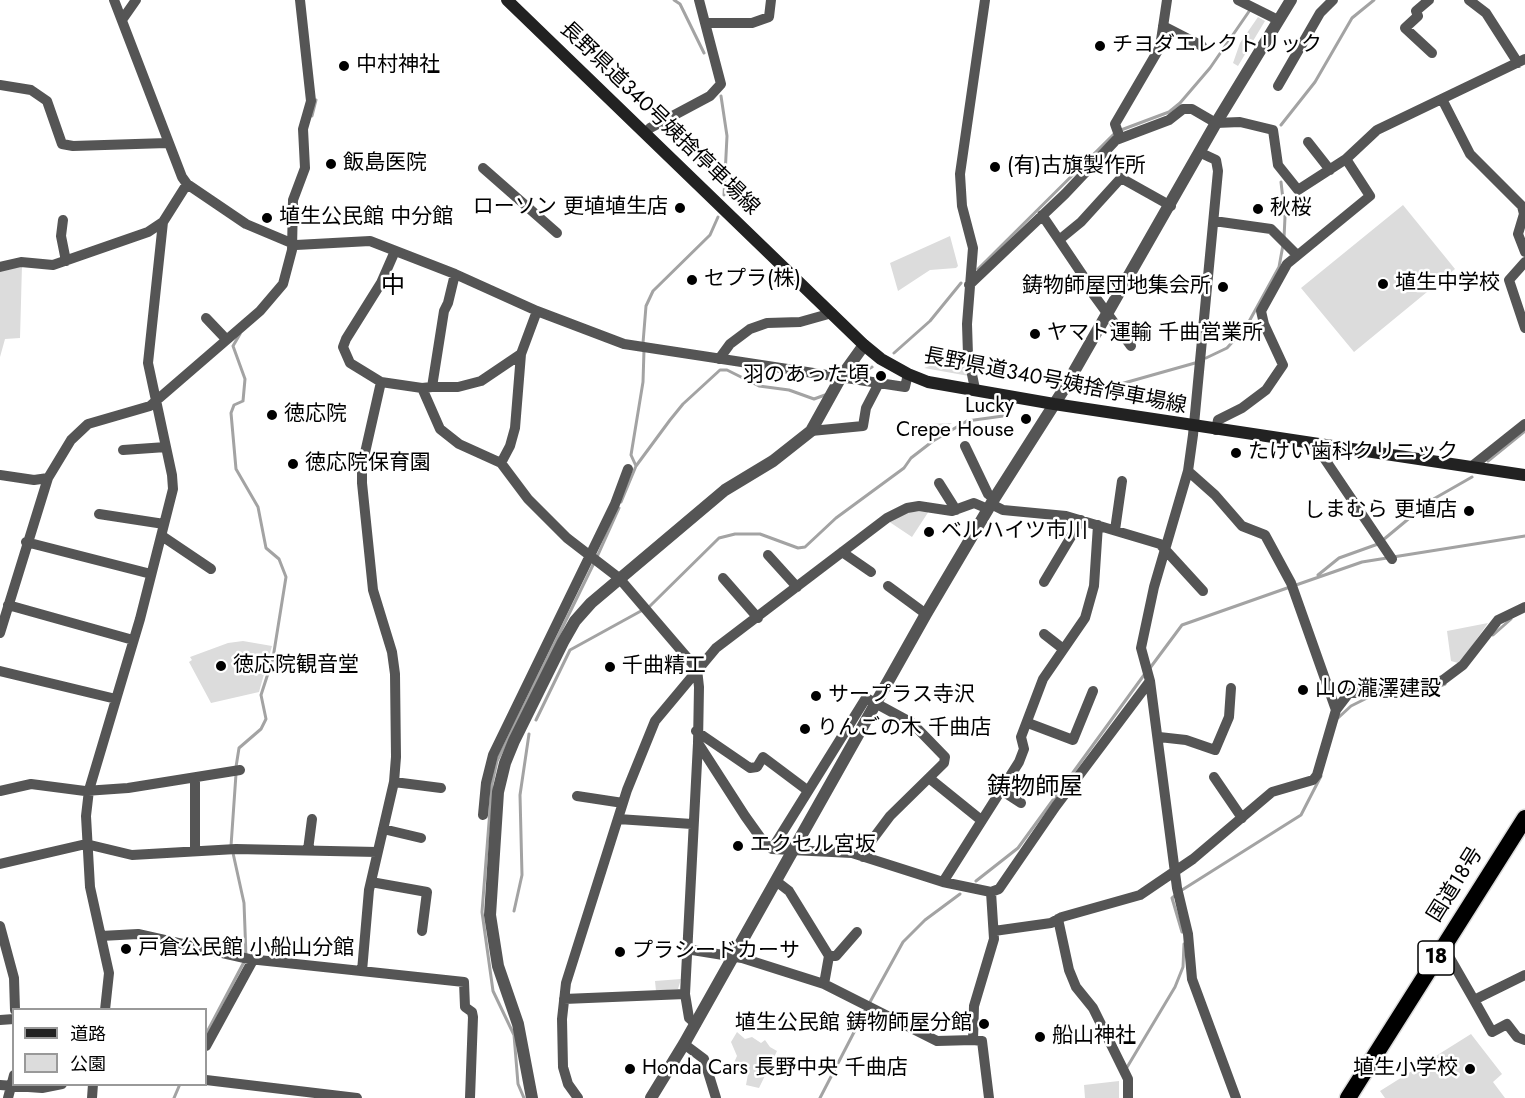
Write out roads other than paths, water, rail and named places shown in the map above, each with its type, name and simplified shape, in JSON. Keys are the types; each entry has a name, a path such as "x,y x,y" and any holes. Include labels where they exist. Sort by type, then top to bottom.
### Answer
{"highway":[{"name":"国道18号","path":"1348,1098 1525,818"}],"main road":[{"name":"長野県道340号姨捨停車場線","path":"507,0 864,345 881,359 908,374 927,382 1054,405 1525,475"}],"street":[{"path":"114,0 167,143 187,184 246,224 292,244 370,241 455,274 537,311 608,339 643,347 905,387 908,374"},
{"path":"122,20 136,0"},
{"path":"0,633 26,542 48,478 71,440 88,424 150,406 260,311 283,284 289,269 294,200 305,168 303,129 311,101 300,0"},
{"path":"645,133 650,128 710,96 720,84 699,0"},
{"path":"706,23 752,23 769,17 771,0"},
{"path":"975,389 968,355 969,285 973,248 962,206 960,174 985,0"},
{"path":"1118,134 1115,124 1160,47 1167,0"},
{"path":"1238,0 1278,20"},
{"path":"651,1098 696,1024 991,504 1054,405 1201,153 1216,123 1291,0"},
{"path":"1278,86 1320,13 1333,0"},
{"path":"1429,0 1416,11 1418,16 1405,28 1432,53"},
{"path":"969,285 1042,215 1118,134 1169,120 1183,109 1192,109 1216,123 1240,123 1273,130 1278,165 1298,190 1346,159 1377,130 1443,101 1522,61 1486,13 1469,0"},
{"path":"1163,26 1202,46"},
{"path":"0,85 31,90 47,101 62,144 73,146 167,143"},
{"path":"1443,101 1470,154 1522,206 1524,214 1518,234 1525,252"},
{"path":"1308,142 1330,170"},
{"path":"1201,153 1216,160 1218,171 1188,471 1165,549 1141,648 1159,738 1178,892 1188,934 1192,979 1236,1098"},
{"path":"1215,430 1218,420 1242,408 1266,390 1283,365 1264,324 1261,311 1287,264 1370,196 1346,159"},
{"path":"483,168 557,233"},
{"path":"1059,240 1081,222 1121,178 1170,206"},
{"path":"0,267 21,262 53,265 148,232 163,222 187,184"},
{"path":"1042,215 1088,282 1088,287 1131,346"},
{"path":"63,220 61,236 66,261"},
{"path":"1214,221 1271,229 1297,255"},
{"path":"105,1008 109,973 90,887 86,816 89,790 133,640 173,489 148,363 163,222"},
{"path":"395,251 381,283 354,324 344,347 350,363 381,381 427,388 458,387 481,381 521,354"},
{"path":"1525,263 1509,280 1525,328"},
{"path":"455,274 444,311 427,388 440,429 447,437 501,463 528,499 567,538 619,578 697,669 699,687 696,731 698,743 692,824 685,994 690,1018 696,1024"},
{"path":"501,463 510,446 514,428 521,354 537,311"},
{"path":"719,359 738,336 767,322 800,322 832,314"},
{"path":"206,318 226,339"},
{"path":"532,1098 518,1023 498,966 490,915 498,792 505,763 514,741 575,621 619,578 725,490 773,461 811,431 841,377 864,345"},
{"path":"362,971 370,882 394,782 395,674 392,652 373,590 362,483 362,466 381,381"},
{"path":"811,431 863,426 866,408 879,383"},
{"path":"1471,467 1525,424"},
{"path":"1322,445 1324,458 1391,557"},
{"path":"965,446 991,504"},
{"path":"123,450 166,447"},
{"path":"483,815 486,783 493,755 594,558 628,469"},
{"path":"1188,471 1215,495 1242,526 1265,535 1292,586 1323,680 1336,710"},
{"path":"0,475 34,480 48,478"},
{"path":"1115,530 1122,481"},
{"path":"939,483 956,510"},
{"path":"578,1098 568,1084 563,1067 562,1019 567,983 639,755 655,721 716,648 758,618 876,525 907,508 956,510 974,502 991,504 1003,510 1066,516 1081,520 1160,544 1203,591"},
{"path":"99,514 163,530 210,569"},
{"path":"1044,582 1081,520"},
{"path":"943,882 1024,749 1021,737 1043,679 1062,648 1085,618 1094,586 1098,525"},
{"path":"26,542 151,574"},
{"path":"842,552 871,572"},
{"path":"768,555 797,587"},
{"path":"723,578 758,618"},
{"path":"888,586 927,614"},
{"path":"8,605 133,640"},
{"path":"994,931 1052,923 1058,919 1140,895 1193,859 1272,792 1313,780 1317,775 1336,710 1349,693 1410,693 1443,680 1463,665 1498,620 1521,613"},
{"path":"1044,634 1062,648"},
{"path":"0,671 116,699"},
{"path":"698,743 752,826 765,844 772,849 852,853 943,882 991,892 999,889 1148,675"},
{"path":"1159,738 1186,740 1215,750 1229,717 1231,688"},
{"path":"1028,723 1073,740 1093,691"},
{"path":"772,849 866,698 912,723 945,757 944,763 890,816 863,857"},
{"path":"696,731 750,768 757,767 763,757 819,804"},
{"path":"828,756 842,764"},
{"path":"0,791 31,784 89,790 128,788 240,770"},
{"path":"1214,777 1242,818"},
{"path":"195,778 195,851"},
{"path":"929,778 981,820"},
{"path":"394,782 441,788"},
{"path":"1000,790 1022,803"},
{"path":"577,796 623,803"},
{"path":"308,850 312,819"},
{"path":"618,819 692,824"},
{"path":"383,829 421,838"},
{"path":"0,864 86,844 132,855 232,849 377,852"},
{"path":"776,881 789,891 829,956 824,984"},
{"path":"370,882 427,892 422,931"},
{"path":"973,1040 974,1006 994,931 991,892"},
{"path":"1058,919 1069,970 1076,987 1093,1008 1125,1072 1128,1098"},
{"path":"0,926 14,978 15,1008"},
{"path":"829,956 836,956 857,932"},
{"path":"101,936 138,934 248,959 464,982 465,1007 472,1012 473,1017 470,1098"},
{"path":"1443,946 1492,1032 1507,1024 1517,1037 1525,1040"},
{"path":"686,949 765,964 824,984 937,1041 982,1041 989,1098"},
{"path":"207,1044 248,959"},
{"path":"1474,1000 1525,975"},
{"path":"564,999 685,994"},
{"path":"684,1044 704,1059 716,1098"},
{"path":"207,1080 357,1098"},
{"path":"35,1086 42,1088 52,1086"}],"waterway":[{"path":"674,0 680,4 704,53"},
{"path":"1281,125 1315,82 1352,18 1374,0"},
{"path":"1121,130 1169,112 1180,103 1210,68 1250,10"},
{"path":"721,96 727,136 724,195"},
{"path":"312,116 316,100"},
{"path":"978,269 1115,133"},
{"path":"1281,182 1285,217 1284,238"},
{"path":"643,343 646,306 653,291 710,235 718,217"},
{"path":"1206,358 1227,348 1246,327 1279,267 1283,245"},
{"path":"894,353 930,321 961,283"},
{"path":"236,767 239,748 261,729 266,719 261,695 273,658 286,577 279,559 266,548 258,507 236,469 231,413 234,405 243,401 245,379 233,346 240,334"},
{"path":"636,466 631,455 643,382 644,350"},
{"path":"1085,394 1195,363"},
{"path":"858,375 872,367"},
{"path":"621,502 636,466 670,420 683,404 720,370 727,370 759,386 789,390 814,399 825,395"},
{"path":"536,720 570,650 650,606 719,538 735,534 760,534 798,548 805,547 836,518 904,468 911,458 933,441 967,421 1003,416"},
{"path":"1488,461 1525,431"},
{"path":"1383,540 1430,501 1472,477"},
{"path":"597,557 619,508"},
{"path":"1393,557 1525,536"},
{"path":"1318,575 1339,558 1378,544"},
{"path":"1296,585 1362,562 1387,558"},
{"path":"524,1098 518,1084 514,1035 493,991 482,912 492,784 497,761 594,563"},
{"path":"1150,668 1182,625 1290,587"},
{"path":"1493,635 1511,619"},
{"path":"976,881 1018,848 1144,675"},
{"path":"1418,695 1445,684"},
{"path":"1338,718 1351,706 1367,698"},
{"path":"514,911 522,875 520,795 529,734"},
{"path":"231,846 236,774"},
{"path":"1182,890 1301,815 1321,776"},
{"path":"233,853 244,903 246,956"},
{"path":"870,1002 903,942 925,920 960,894"},
{"path":"1177,894 1172,898 1182,932"},
{"path":"1126,1069 1175,987 1183,967 1184,944"},
{"path":"207,1032 244,962"},
{"path":"820,1098 865,1011"},
{"path":"174,1098 179,1086"}],"place":[{"name":"チヨダエレクトリック","path":"1100,46"},
{"name":"中村神社","path":"344,66"},
{"name":"飯島医院","path":"331,164"},
{"name":"(有)古旗製作所","path":"995,167"},
{"name":"ローソン 更埴埴生店","path":"680,208"},
{"name":"秋桜","path":"1258,209"},
{"name":"埴生公民館 中分館","path":"267,218"},
{"name":"セプラ(株)","path":"692,280"},
{"name":"埴生中学校","path":"1383,284"},
{"name":"鋳物師屋団地集会所","path":"1223,287"},
{"name":"ヤマト運輸 千曲営業所","path":"1035,334"},
{"name":"羽のあった頃","path":"881,376"},
{"name":"徳応院","path":"272,415"},
{"name":"Lucky Crepe House","path":"1026,419"},
{"name":"たけい歯科クリニック","path":"1236,453"},
{"name":"徳応院保育園","path":"293,464"},
{"name":"しまむら 更埴店","path":"1469,511"},
{"name":"ベルハイツ市川","path":"929,532"},
{"name":"徳応院観音堂","path":"221,666"},
{"name":"千曲精工","path":"610,667"},
{"name":"山の瀧澤建設","path":"1303,690"},
{"name":"サープラス寺沢","path":"816,696"},
{"name":"りんごの木 千曲店","path":"805,729"},
{"name":"エクセル宮坂","path":"738,846"},
{"name":"戸倉公民館 小船山分館","path":"126,949"},
{"name":"プラシードカーサ","path":"620,952"},
{"name":"埴生公民館 鋳物師屋分館","path":"984,1024"},
{"name":"船山神社","path":"1040,1037"},
{"name":"Honda Cars 長野中央 千曲店","path":"630,1069"},
{"name":"埴生小学校","path":"1470,1069"}],"district":[{"name":"中","path":"393,287"},
{"name":"鋳物師屋","path":"1035,788"}]}
